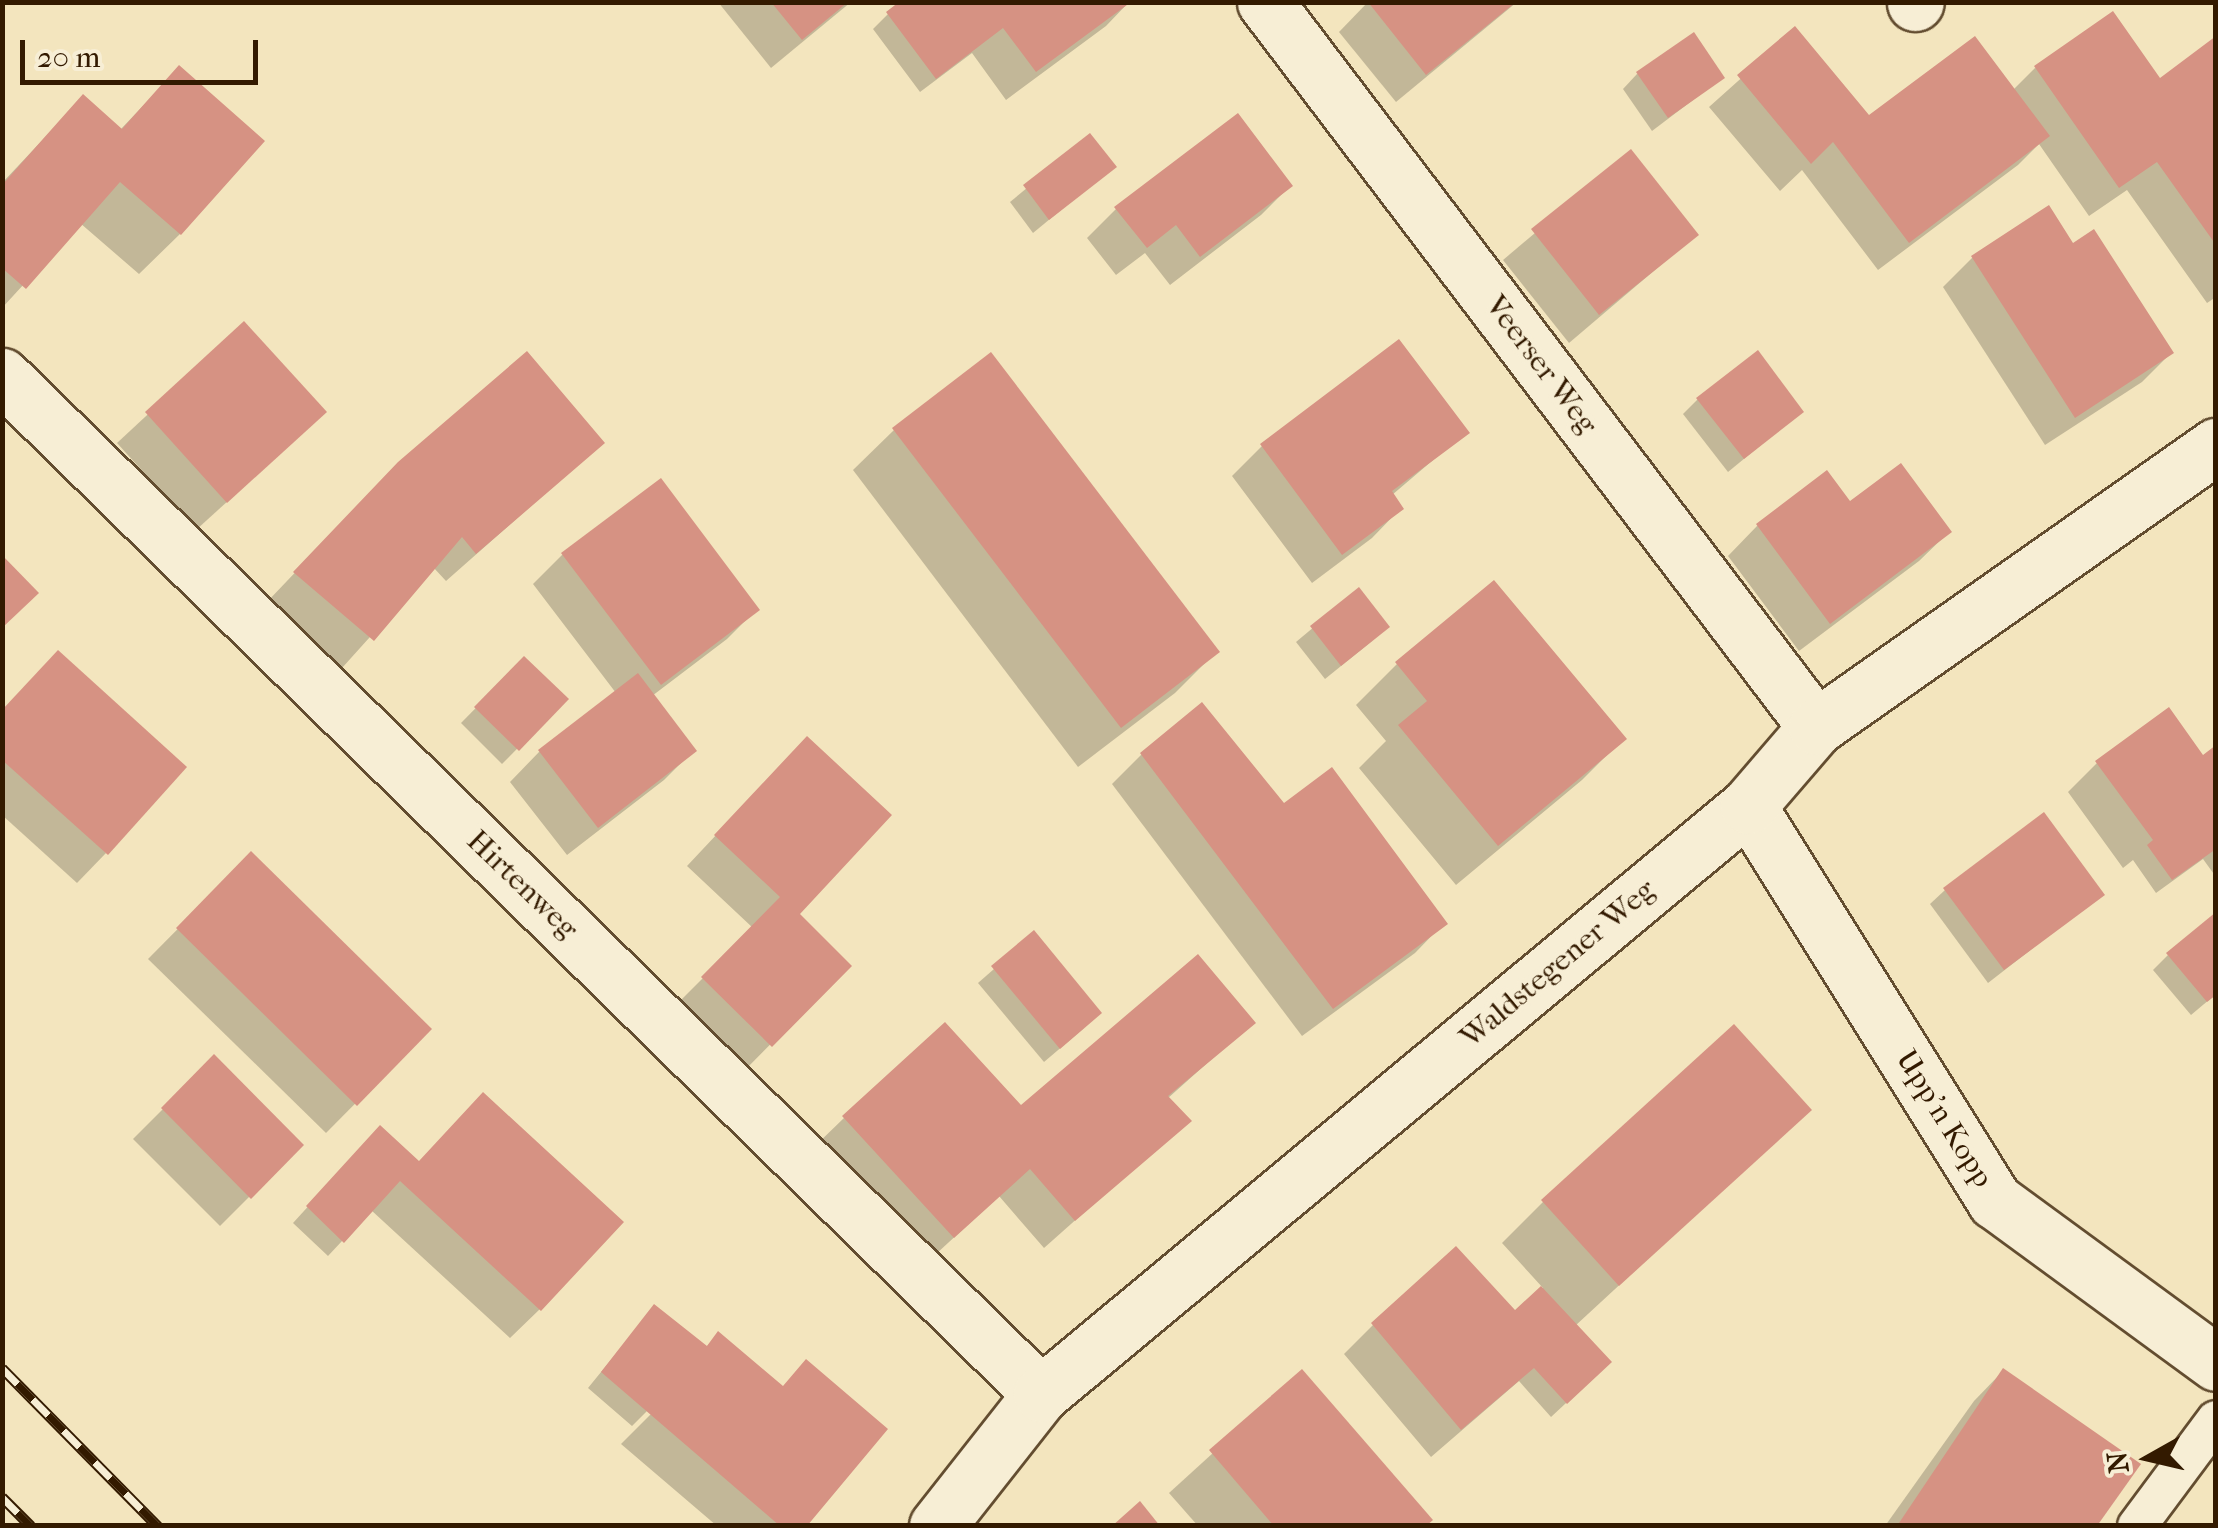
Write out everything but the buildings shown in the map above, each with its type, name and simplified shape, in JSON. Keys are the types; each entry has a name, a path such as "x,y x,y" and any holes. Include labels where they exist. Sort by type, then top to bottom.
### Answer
{"street":[{"name":"Veerser Weg","path":"1265,2 1816,727"},
{"name":"Hirtenweg","path":"2,376 1042,1394"},
{"name":"Waldstegener Weg","path":"938,1526 1042,1394 1748,806 1816,727 2216,446"},
{"name":"Upp'n Kopp","path":"1748,806 1995,1201 2216,1363"}],"lane":[{"path":"2137,1526 2216,1420"}],"railway":[{"path":"2,1368 158,1526"},
{"path":"2,1497 31,1526"}]}
